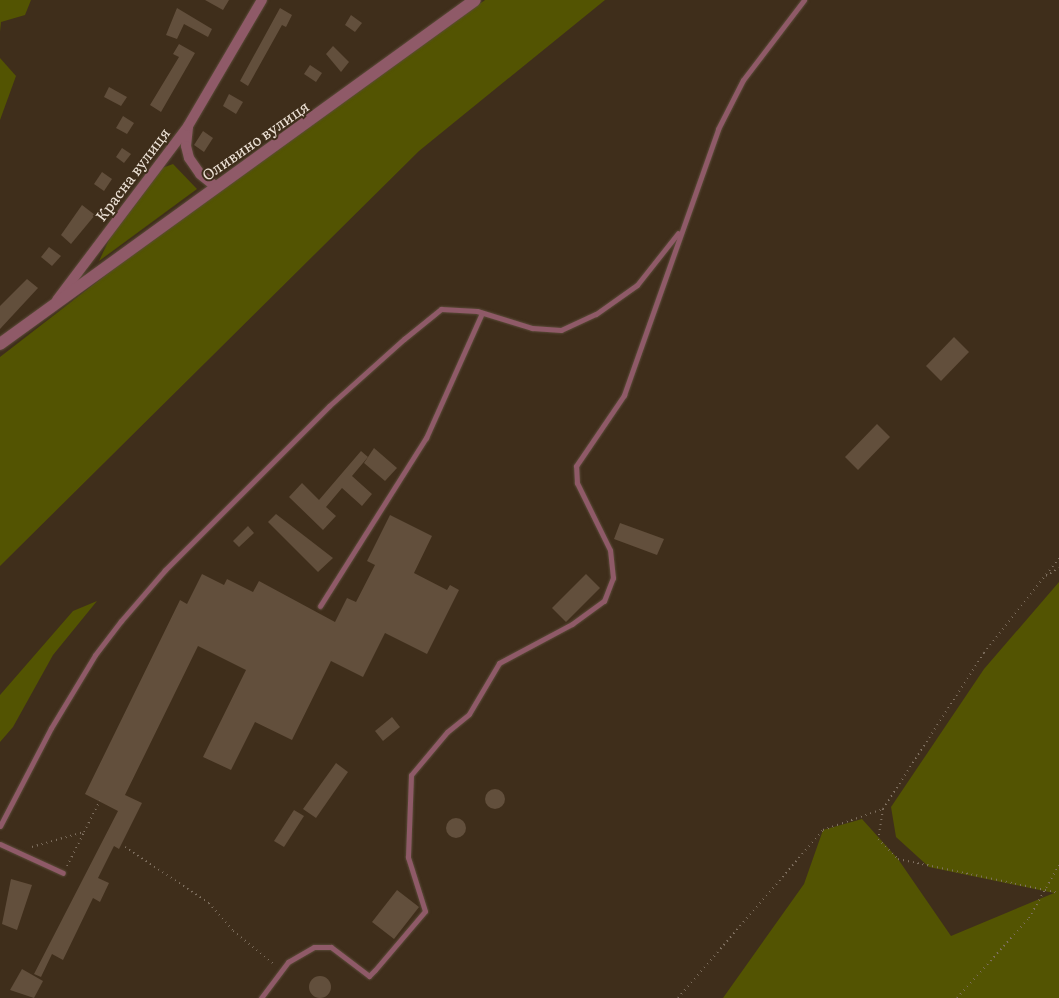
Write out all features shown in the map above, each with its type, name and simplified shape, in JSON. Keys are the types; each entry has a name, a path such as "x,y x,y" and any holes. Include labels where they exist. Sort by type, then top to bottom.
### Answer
{"street":[{"name":"Красна вулиця","path":"0,344 53,306 188,126 262,0"},
{"name":"Оливино вулиця","path":"53,306 468,2"},
{"path":"188,126 186,146 189,158 200,174 216,186"}],"lane":[{"path":"261,998 282,970 304,952 331,947 356,970 368,976 426,911 408,857 411,775 447,732 469,714 499,663 572,624 604,601 612,578 610,550 576,483 576,466 624,395 718,129 743,80 804,0"},
{"path":"0,826 94,655 165,570 329,406 441,309 456,308 482,313 532,328 561,330 596,314 637,285 682,228"},
{"path":"320,606 426,438 482,313"},
{"path":"0,844 63,873"}],"path":[{"path":"1059,558 984,653 883,809 878,839 898,860 1059,894"},
{"path":"1044,578 1059,568"},
{"path":"63,873 100,801"},
{"path":"678,998 823,830 883,809"},
{"path":"32,847 84,832"},
{"path":"125,847 208,902 233,931 282,970"},
{"path":"957,998 1029,918 1047,891 1059,865"}],"shaded area":[{"path":"0,0 31,0 25,15 1,22 0,32"},
{"path":"485,0 605,0 419,151 0,566 0,357 155,237"},
{"path":"0,58 16,76 0,120"},
{"path":"173,164 197,189 99,261 115,227 162,168"},
{"path":"1059,582 1059,998 723,998 804,884 823,830 862,819 898,859 951,936 1054,893 929,867 896,837 891,807 984,669"},
{"path":"97,601 53,655 13,727 0,742 0,695 73,611"}],"building":[{"path":"205,0 229,0 223,10"},
{"path":"177,8 212,29 208,37 184,24 177,39 166,35"},
{"path":"280,8 292,15 286,27 282,25 248,86 240,81"},
{"path":"351,15 362,23 355,32 345,25"},
{"path":"179,44 195,53 161,112 150,105 179,57 173,54"},
{"path":"333,46 349,62 341,72 326,54"},
{"path":"310,65 322,73 316,82 304,74"},
{"path":"109,87 127,97 121,106 104,97"},
{"path":"229,94 243,102 236,114 223,106"},
{"path":"123,116 134,123 127,134 116,128"},
{"path":"203,131 213,138 204,152 194,145"},
{"path":"122,148 131,154 124,163 116,157"},
{"path":"102,172 112,179 104,191 94,184"},
{"path":"82,205 95,215 71,244 61,235"},
{"path":"49,247 61,256 52,266 41,257"},
{"path":"27,279 38,288 0,329 0,306"},
{"path":"954,337 969,352 941,381 926,366"},
{"path":"877,424 890,437 858,470 845,457"},
{"path":"374,448 397,468 385,481 364,463"},
{"path":"361,451 368,457 352,476 372,494 362,506 342,488 326,507 336,516 323,530 289,497 302,483 319,500"},
{"path":"276,514 333,558 318,572 268,522"},
{"path":"390,515 432,536 414,573 447,590 450,585 459,590 427,654 385,633 363,677 331,661 292,740 255,722 231,770 203,757 246,670 198,646 125,795 142,803 119,849 114,846 98,878 109,883 100,902 93,898 63,960 52,954 41,977 34,974 118,811 85,794 180,600 187,604 202,574 224,585 227,579 253,592 259,581 335,622 347,598 356,602 375,565 367,561"},
{"path":"620,523 664,539 657,555 614,539"},
{"path":"248,526 254,533 239,547 233,541"},
{"path":"586,574 600,588 566,622 552,608"},
{"path":"392,717 400,727 383,741 375,731"},
{"path":"336,763 348,772 316,818 303,809"},
{"path":"491,789 499,789 505,795 505,803 499,809 491,809 485,803 485,795"},
{"path":"294,810 304,816 284,847 274,841"},
{"path":"452,818 460,818 466,824 466,832 460,838 452,838 446,832 446,824"},
{"path":"11,879 32,885 17,930 2,924"},
{"path":"397,890 419,907 394,939 372,922"},
{"path":"22,969 43,981 34,998 10,990"},
{"path":"320,976 328,979 331,987 328,995 320,998 312,995 309,987 312,979"}]}
